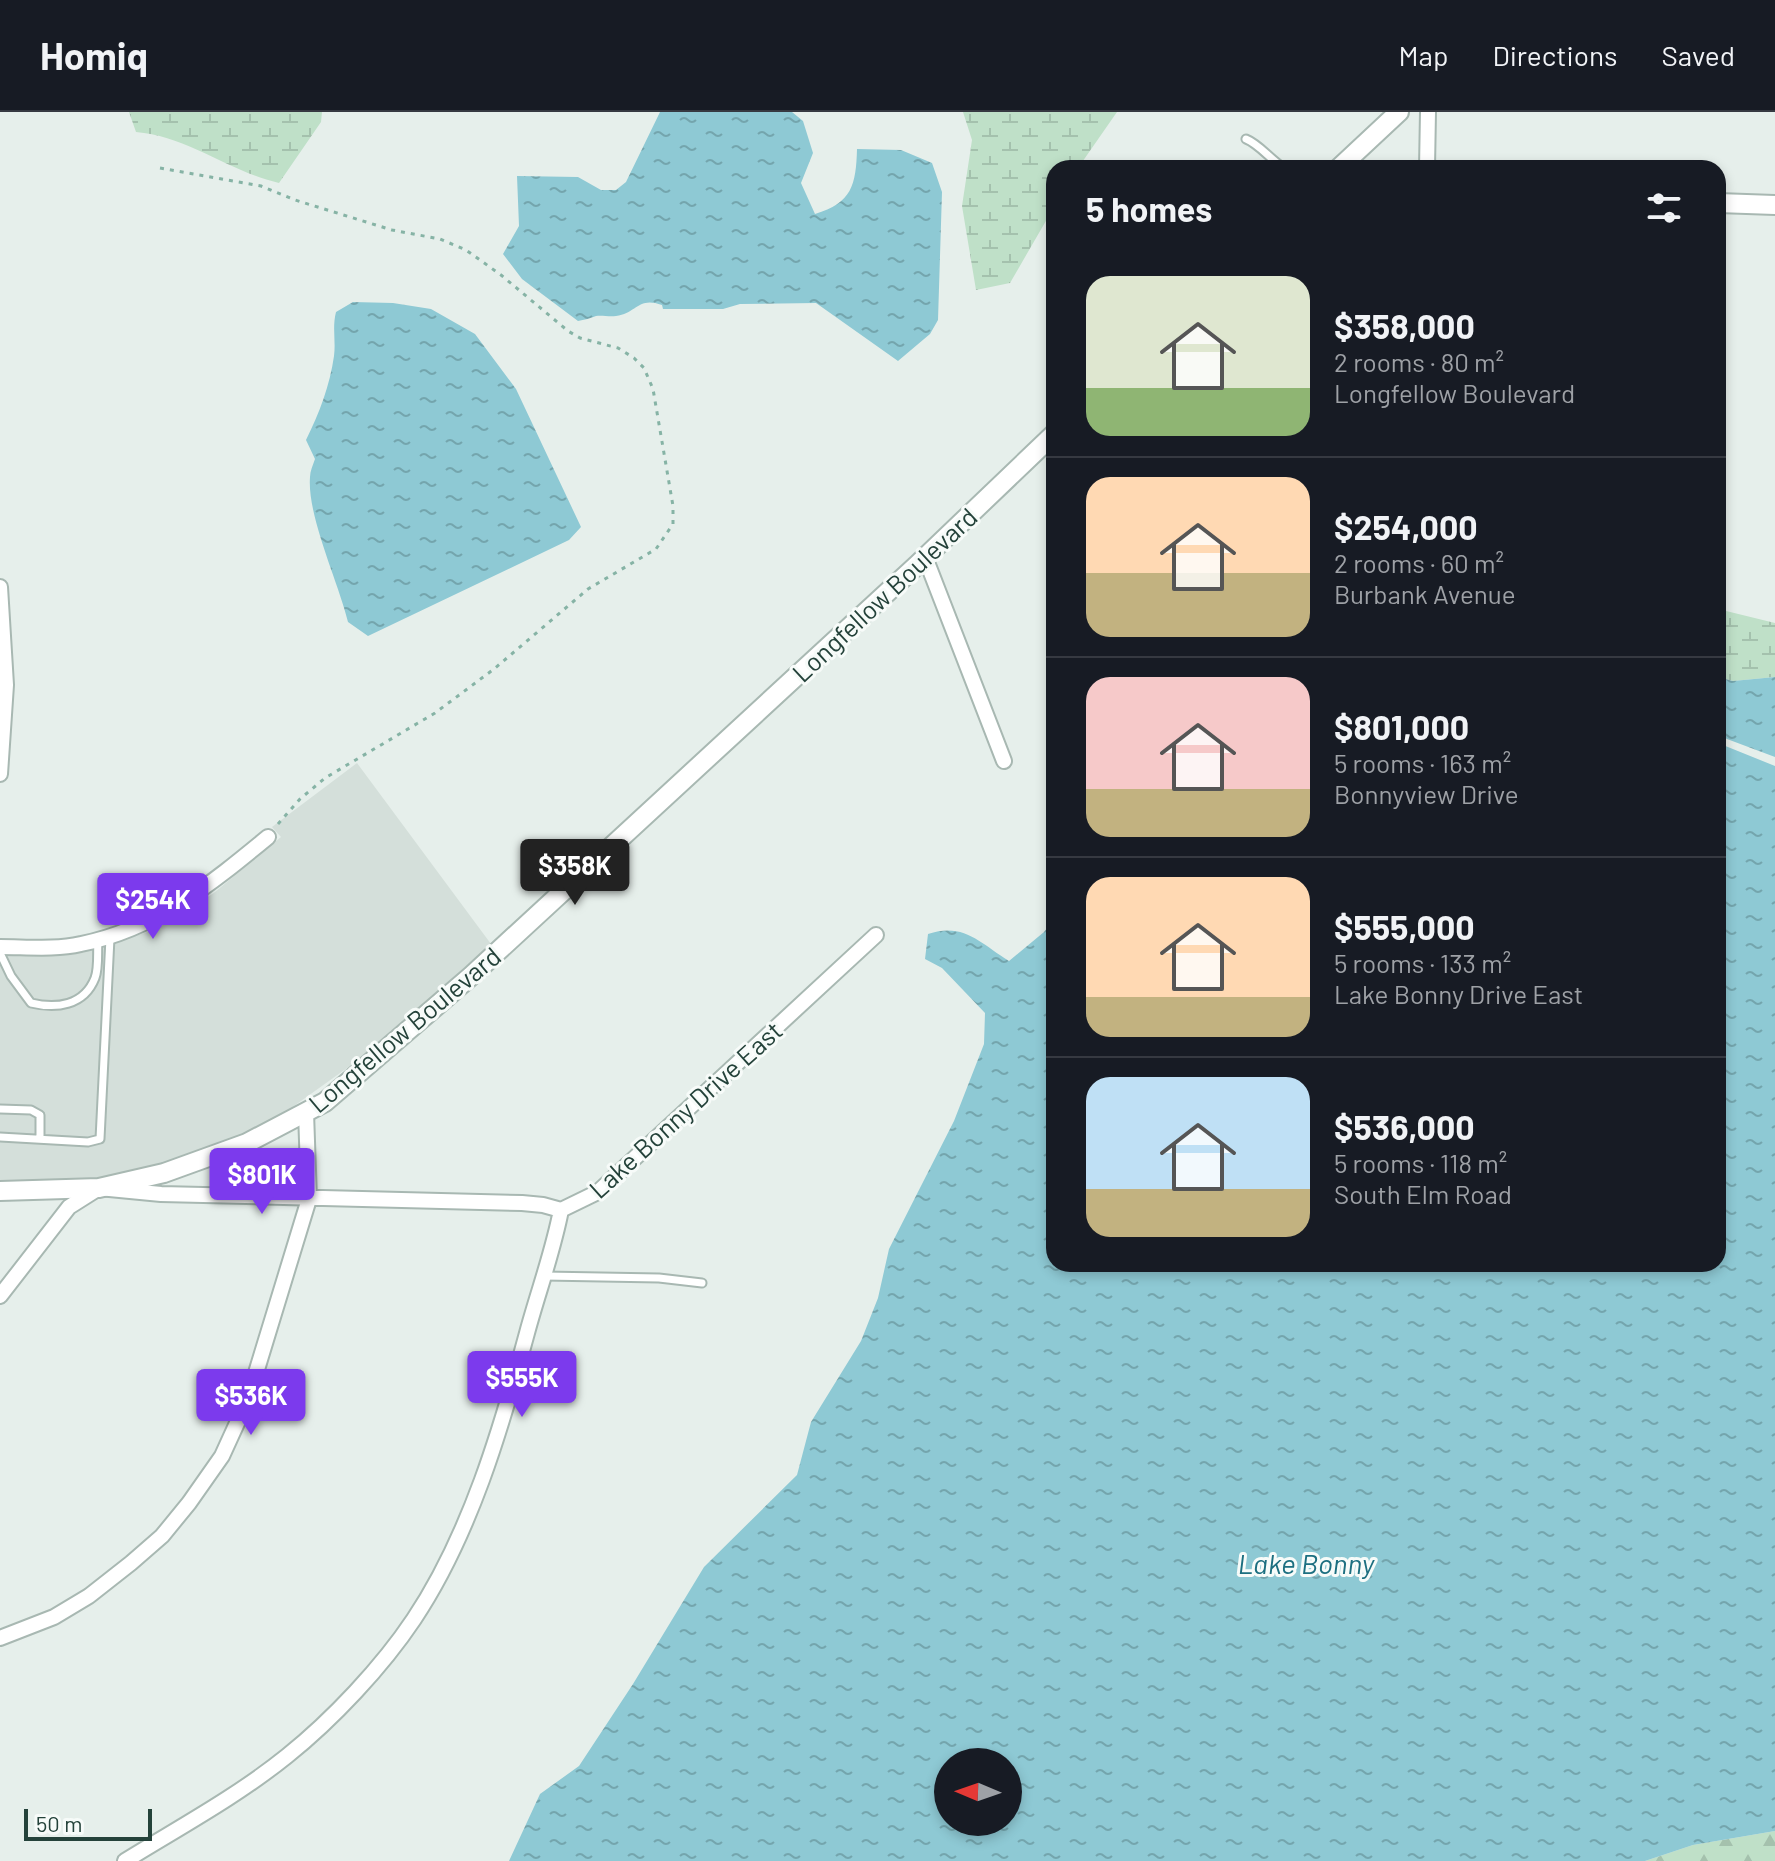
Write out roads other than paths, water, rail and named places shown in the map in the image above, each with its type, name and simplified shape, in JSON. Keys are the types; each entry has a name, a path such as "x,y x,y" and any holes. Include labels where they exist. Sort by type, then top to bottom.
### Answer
{"street":[{"path":"1348,160 1399,112"},
{"path":"1427,160 1428,112"},
{"path":"1726,203 1775,205"},
{"name":"Longfellow Boulevard","path":"0,1191 99,1188 164,1173 247,1143 325,1102 440,1004 1046,442"},
{"path":"925,557 1004,761"},
{"path":"0,587 6,685 0,774"},
{"path":"0,950 80,945 149,922 209,885 268,837"},
{"name":"Lake Bonny Drive East","path":"125,1861 194,1821 288,1755 330,1718 376,1667 414,1619 449,1554 476,1494 516,1375 561,1210 598,1192 876,935"},
{"path":"0,1638 54,1617 89,1596 162,1536 222,1456 248,1399 309,1199 306,1112"},
{"path":"0,1296 69,1207 99,1188 161,1194 522,1203 561,1210"}],"lane":[{"path":"1246,139 1272,160"},
{"path":"0,950 11,976 31,1003 47,1007 67,1005 84,994 96,977 104,938"},
{"path":"0,1137 88,1142 100,1139 104,938"},
{"path":"0,1109 31,1110 40,1115 40,1139"},
{"path":"544,1276 659,1278 702,1283"}],"water":[{"path":"660,112 792,112 803,121 813,153 801,183 815,214 837,204 850,191 857,149 901,150 932,163 942,192 938,320 930,334 898,361 816,303 663,309 662,305 648,302 623,314 578,321 522,279 503,254 519,226 517,176 578,177 601,190 616,190 626,182"},
{"path":"353,302 393,303 431,309 475,334 516,389 581,527 569,540 368,636 348,622 324,549 310,493 310,475 315,459 306,440 330,378 336,312"},
{"path":"1775,677 1775,757 1727,739 1726,679"},
{"name":"Lake Bonny","path":"1726,746 1775,766 1775,1831 1693,1845 1645,1861 509,1861 540,1794 579,1766 704,1567 797,1475 811,1422 861,1341 878,1298 889,1249 954,1121 984,1044 985,1013 942,968 925,959 928,934 952,931 971,936 1009,961 1046,929 1046,1272 1726,1272"}]}
